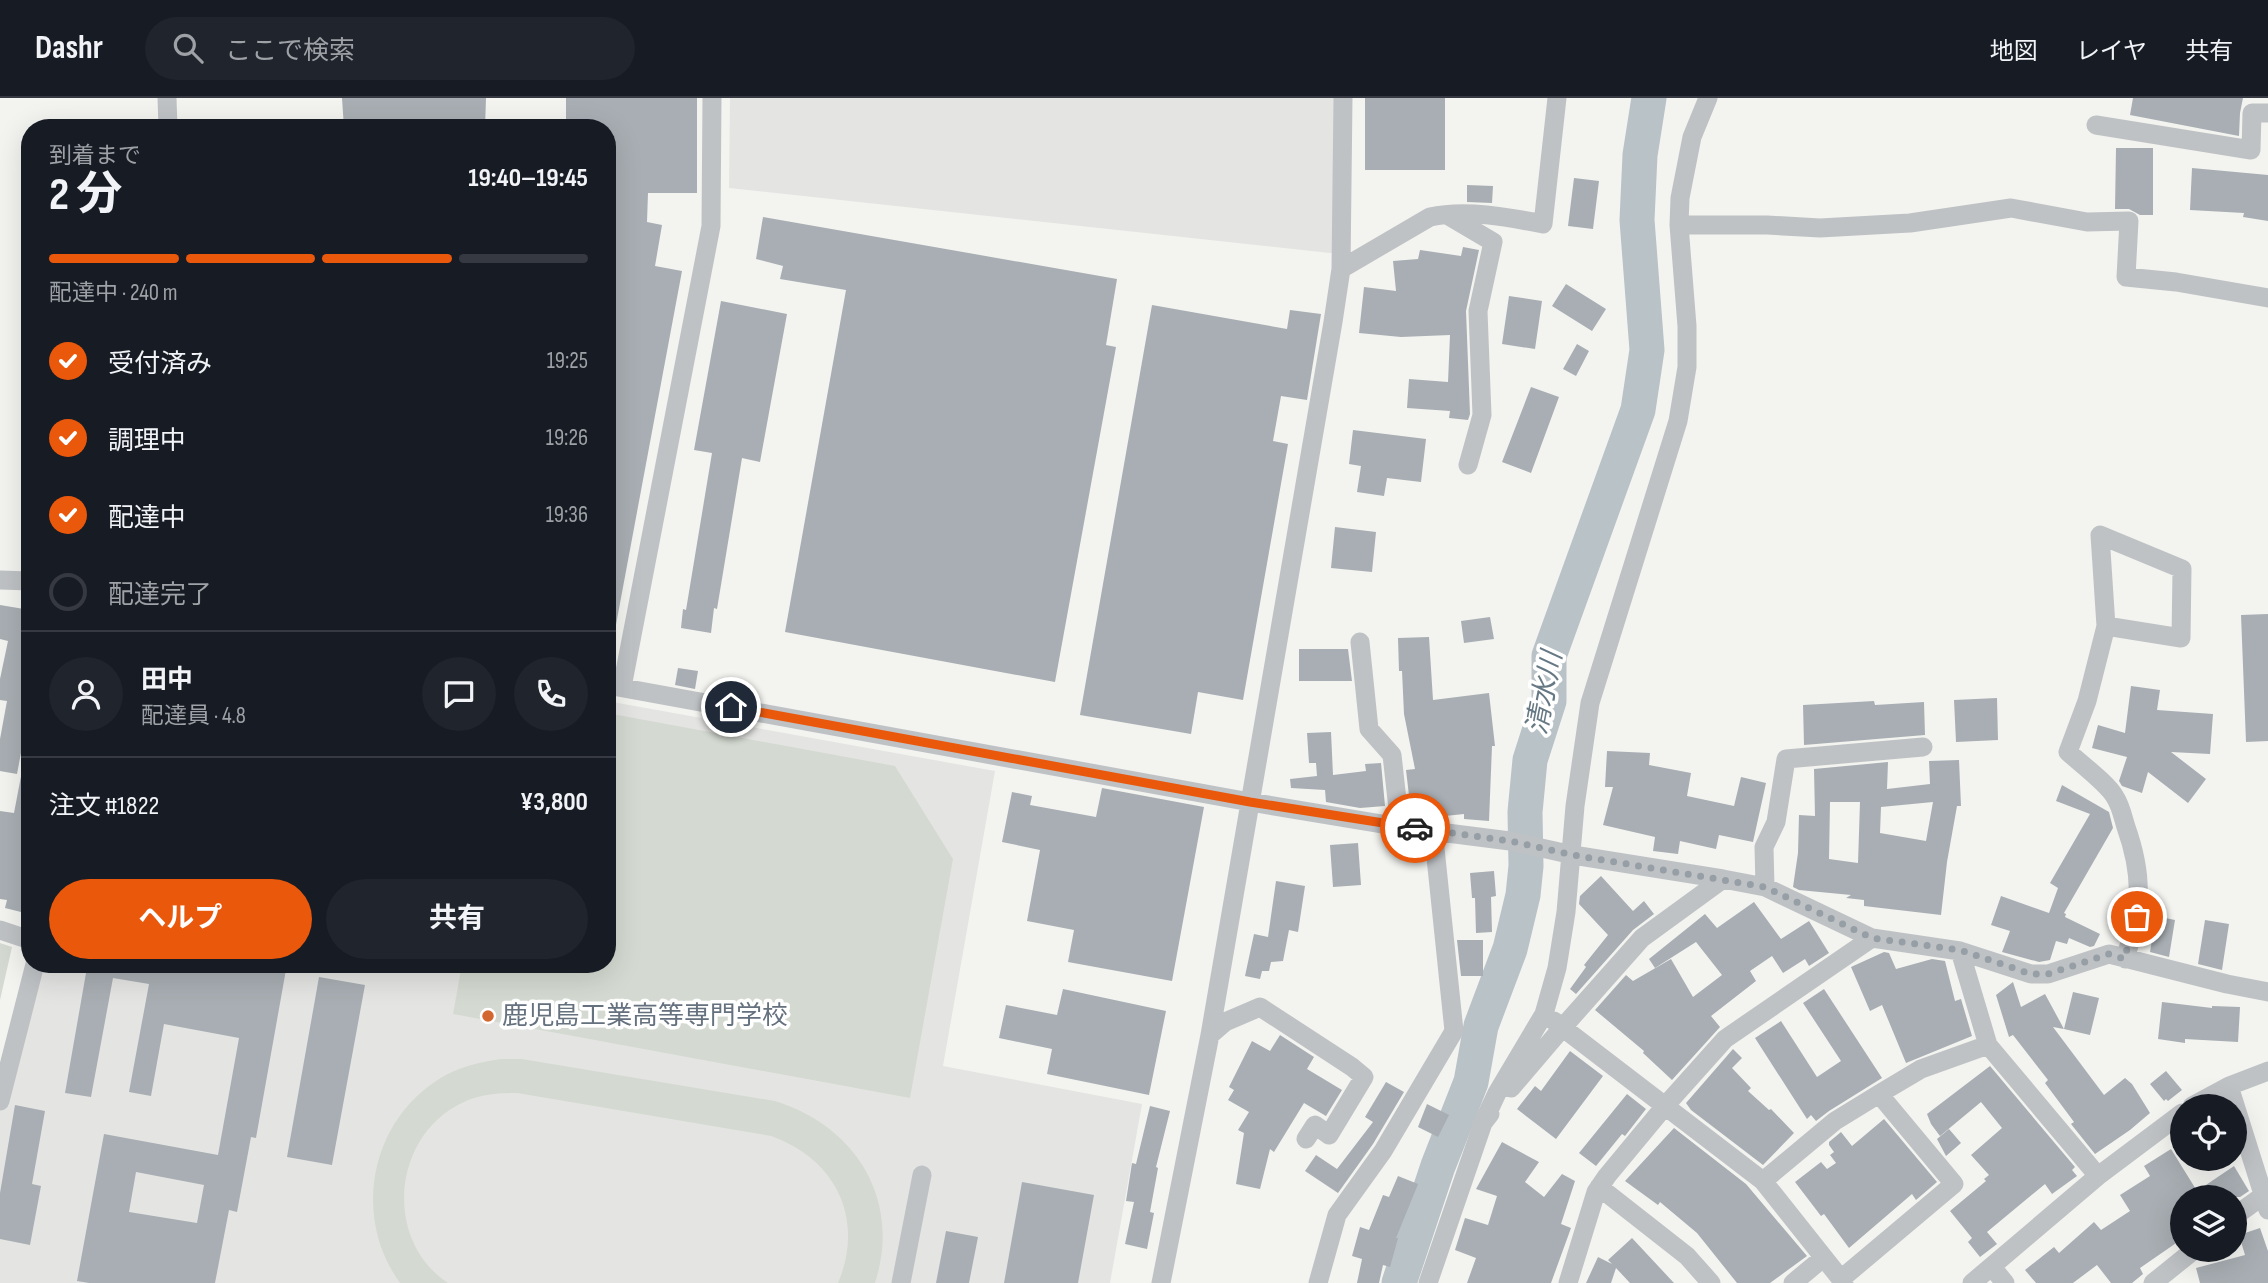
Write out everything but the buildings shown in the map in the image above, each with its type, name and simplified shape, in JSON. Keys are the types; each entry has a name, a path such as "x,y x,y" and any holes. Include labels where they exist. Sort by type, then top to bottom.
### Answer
{"street":[{"path":"167,98 168,119"},
{"path":"616,681 711,226 712,98"},
{"path":"1161,1283 1210,1035 1341,270 1343,98"},
{"path":"1341,270 1430,216 1445,214 1516,219 1543,224 1557,98"},
{"path":"1428,1283 1483,1123 1497,1093 1544,1014 1557,968 1573,855 1575,806 1590,703 1678,421 1685,386 1687,326 1678,225 1680,198 1692,137 1708,98"},
{"path":"2096,125 2251,150 2257,108"},
{"path":"1678,225 1820,228 1910,223 2011,208 2087,222 2129,222 2126,277 2176,282 2268,298"},
{"path":"1445,214 1493,242 1478,311 1482,415 1468,465"},
{"path":"2106,626 2181,638 2182,569 2100,535 2106,626 2087,701 2068,752 2115,796 2131,842 2137,866 2139,898 2136,926 2124,959"},
{"path":"0,580 21,581"},
{"path":"1360,642 1369,729 1392,755 1400,827"},
{"path":"616,686 1250,802 1400,827 1433,829 1510,841 1573,855 1765,887 1872,938 1960,950 2039,975 2109,954 2268,992"},
{"path":"1765,887 1765,847 1776,822 1786,759 1923,747"},
{"path":"1318,1283 1337,1215 1383,1151 1454,1031 1433,829"},
{"path":"1483,1123 1642,938 1723,879"},
{"path":"0,930 21,937"},
{"path":"1568,1283 1599,1187 1665,1106 1725,1039 1872,938"},
{"path":"1960,950 1988,1045 2098,1176"},
{"path":"0,1101 33,973"},
{"path":"1210,1035 1225,1023 1260,1007 1364,1077 1329,1135 1315,1125 1306,1139"},
{"path":"1544,1014 1763,1181 1843,1281 1954,1184 1879,1094"},
{"path":"1763,1181 1835,1122 1879,1094 1921,1069 1988,1045"},
{"path":"2214,1094 2268,1071"},
{"path":"2229,1086 2266,1199 2247,1209"},
{"path":"1972,1283 2098,1176 2170,1122"},
{"path":"901,1283 922,1175"},
{"path":"1599,1187 1687,1255 1711,1283"},
{"path":"1793,1283 1823,1258"},
{"path":"1992,1267 2005,1283"},
{"path":"2153,1283 2175,1275"}],"shaded area":[{"path":"730,98 1338,98 1339,254 729,188"},
{"name":"鹿児島工業高等専門学校","path":"616,703 995,771 943,1066 1142,1104 1110,1283 0,1283 0,1106 36,973 616,973"},
{"path":"616,715 895,766 953,859 910,1098 453,1014 460,973 616,973"},
{"path":"0,943 12,947 0,1000"},
{"path":"501,1059 522,1059 775,1101 804,1113 829,1128 849,1148 866,1170 877,1196 882,1223 882,1252 875,1283 838,1283 846,1259 846,1214 839,1194 828,1176 794,1146 771,1136 517,1093 490,1094 464,1102 440,1117 422,1138 410,1162 405,1188 405,1215 413,1241 427,1264 448,1283 400,1283 385,1257 376,1229 373,1201 376,1172 384,1145 397,1120 416,1097 439,1079 469,1066"}],"waterway":[{"name":"清水川","path":"1399,1283 1438,1166 1471,1082 1481,1026 1510,949 1523,895 1526,866 1525,812 1530,760 1549,701 1549,656 1638,410 1647,350 1637,220 1640,155 1649,98"}],"way so far":[{"path":"1415,828 1510,841 1573,855 1765,887 1872,938 1960,950 2039,975 2109,954 2124,959 2137,917"}],"place":[{"name":"鹿児島工業高等専門学校","path":"488,1016"}],"route":[{"path":"731,707 1250,802 1415,828"}]}
